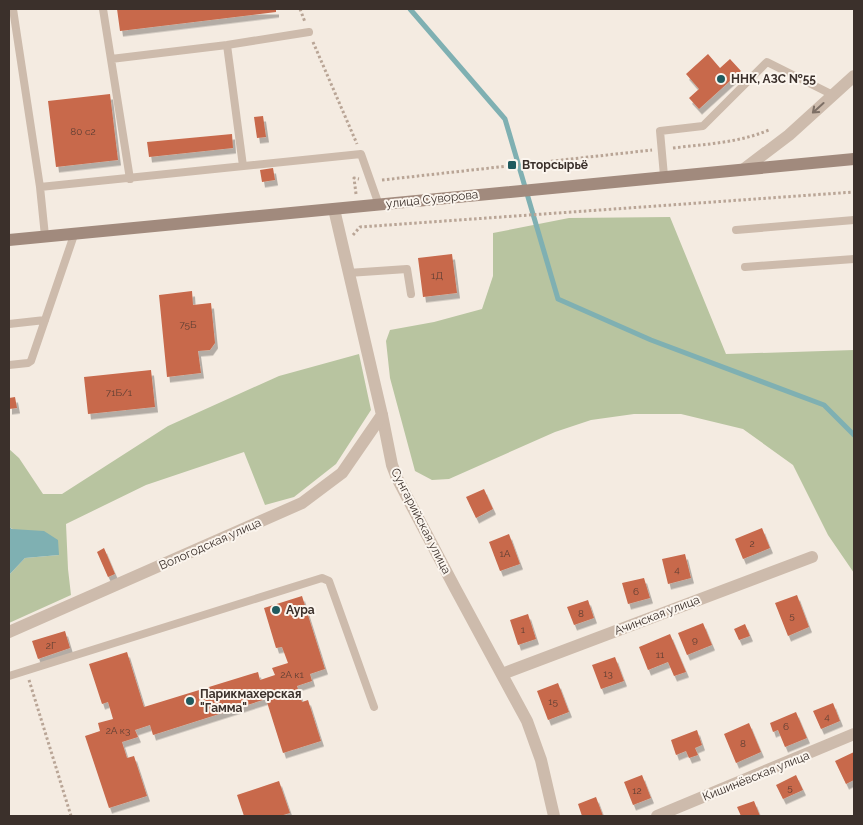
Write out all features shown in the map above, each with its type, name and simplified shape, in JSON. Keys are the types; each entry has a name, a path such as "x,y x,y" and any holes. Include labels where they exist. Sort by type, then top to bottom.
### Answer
{"main road":[{"name":"улица Суворова","path":"9,240 854,159"}],"street":[{"path":"744,169 789,135 854,76"},
{"name":"Сунгарийская улица","path":"334,209 392,464 397,478 527,720 541,760 554,816"},
{"name":"Вологодская улица","path":"9,632 302,504 342,473 382,415"},
{"name":"Ачинская улица","path":"502,674 812,557"},
{"name":"Кишинёвская улица","path":"657,816 854,734"}],"lane":[{"path":"13,9 40,187 45,236"},
{"path":"103,9 130,179"},
{"path":"110,59 227,45 309,32"},
{"path":"227,45 243,166"},
{"path":"664,176 660,131 703,126 767,62 833,95"},
{"path":"40,187 361,154 379,205"},
{"path":"736,230 854,220"},
{"path":"9,365 30,363 74,235"},
{"path":"745,267 854,259"},
{"path":"348,272 407,269 411,294"},
{"path":"9,324 45,320"},
{"path":"9,676 322,578 328,581 374,707"}],"path":[{"path":"300,9 361,154"},
{"path":"354,178 371,181 732,142 770,130"},
{"path":"352,238 360,227 854,192"},
{"path":"26,670 71,816"}],"green space":[{"path":"670,217 726,354 854,350 854,573 828,535 793,465 743,429 681,414 634,414 591,420 555,432 449,479 432,480 415,471 390,378 386,341 390,330 434,322 482,309 493,276 493,233 569,218"},
{"path":"359,354 371,410 336,464 294,497 265,505 244,452 146,485 66,524 71,595 9,623 9,575 25,558 59,555 9,527 9,449 19,458 43,494 62,494 168,426 279,376"}],"water":[{"path":"9,527 12,529 44,531 58,540 59,555 25,558 9,575"}],"building":[{"path":"117,9 276,9 276,12 120,31"},
{"path":"708,54 720,68 730,59 741,71 699,109 689,98 699,89 686,74"},
{"path":"110,94 118,160 56,167 48,101"},
{"path":"263,116 266,137 257,138 254,117"},
{"path":"232,134 233,148 149,157 147,142"},
{"path":"273,168 275,180 262,182 260,170"},
{"path":"452,254 457,293 423,297 418,258"},
{"path":"192,291 193,305 211,303 215,343 210,350 198,351 201,373 167,377 159,295"},
{"path":"151,370 155,407 88,414 84,377"},
{"path":"15,397 17,408 9,409 9,398"},
{"path":"484,489 493,509 476,518 466,497"},
{"path":"762,528 770,548 743,559 735,539"},
{"path":"509,534 520,564 500,571 489,542"},
{"path":"104,548 115,574 108,577 97,552"},
{"path":"685,554 691,578 668,584 662,559"},
{"path":"644,578 650,598 628,604 622,583"},
{"path":"797,595 809,627 788,636 775,603"},
{"path":"302,596 325,669 310,674 312,681 297,686 302,702 308,700 321,741 283,753 266,699 153,735 150,725 135,730 138,737 122,742 127,758 134,756 147,796 109,808 85,736 100,731 98,723 113,719 108,702 102,704 89,664 127,652 144,707 258,672 260,680 275,675 272,668 288,663 282,647 276,648 264,608"},
{"path":"588,600 594,618 574,625 567,607"},
{"path":"528,614 536,639 518,645 510,620"},
{"path":"703,623 712,645 687,655 678,633"},
{"path":"745,624 750,636 739,640 734,629"},
{"path":"65,631 70,648 38,659 32,641"},
{"path":"670,634 686,672 674,676 668,662 648,670 639,647"},
{"path":"615,657 624,681 601,689 592,665"},
{"path":"558,683 569,712 548,720 537,691"},
{"path":"833,703 840,721 821,729 813,711"},
{"path":"796,712 807,738 785,747 778,730 773,732 770,723"},
{"path":"749,723 761,752 736,763 724,734"},
{"path":"697,730 702,745 695,748 698,755 689,758 686,751 676,755 671,740"},
{"path":"854,752 854,780 846,784 835,761"},
{"path":"642,775 651,798 633,805 624,782"},
{"path":"796,775 803,790 783,799 776,785"},
{"path":"279,781 290,813 280,816 244,816 237,795"},
{"path":"596,797 603,816 582,816 578,804"},
{"path":"754,801 760,816 741,816 737,807"}],"waterway":[{"path":"410,9 505,119 558,299 651,340 824,405 854,435"}],"place":[{"name":"ННК, АЗС №55","path":"721,79"},
{"name":"Вторсырьё","path":"512,165"},
{"name":"Аура","path":"276,610"},
{"name":"Парикмахерская \"Гамма\"","path":"190,701"}]}
